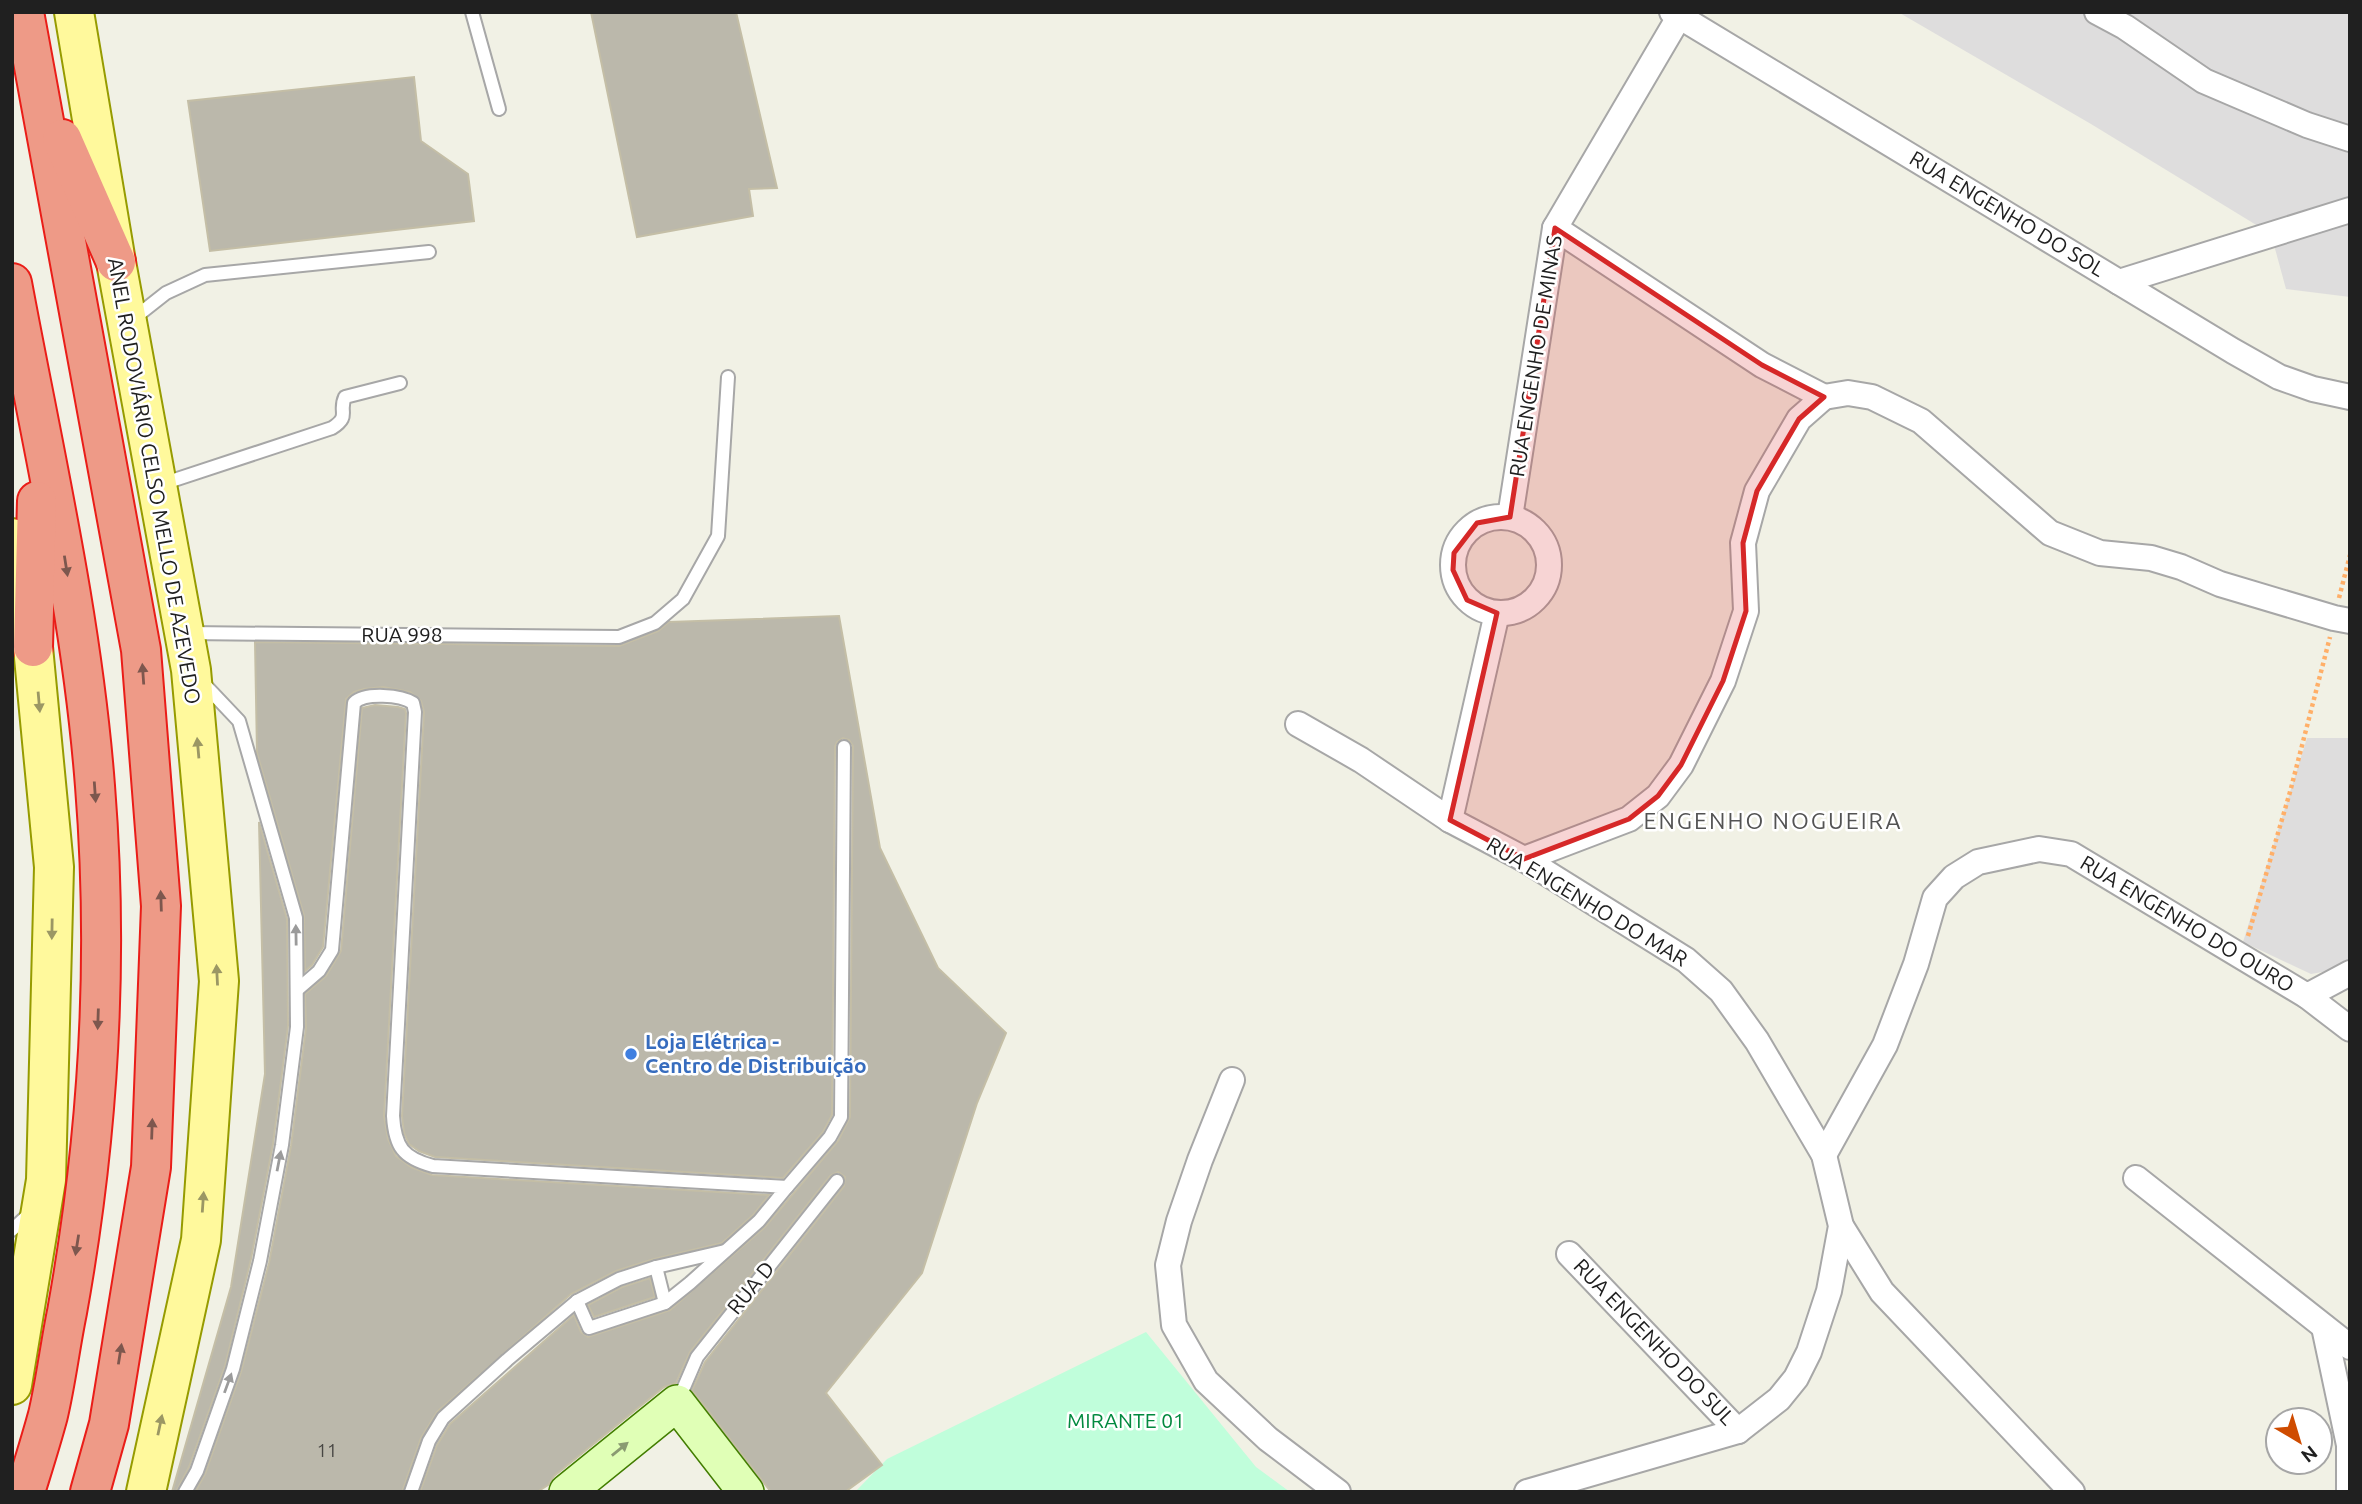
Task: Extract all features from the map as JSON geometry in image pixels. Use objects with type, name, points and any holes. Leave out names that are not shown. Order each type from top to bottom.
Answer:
[{"type":"highway","name":"ANEL RODOVIÁRIO CELSO MELLO DE AZEVEDO","points":[[23,12],[141,650],[161,906],[151,1167],[109,1424],[90,1492]]},
{"type":"highway","points":[[35,77],[116,262]]},
{"type":"highway","points":[[12,282],[60,528],[82,664],[95,786],[101,911],[89,1166],[72,1285],[48,1412],[25,1492]]},
{"type":"highway","points":[[33,394],[38,528],[33,648]]},
{"type":"main road","name":"ANEL RODOVIÁRIO CELSO MELLO DE AZEVEDO","points":[[74,12],[116,262],[187,652],[219,981],[201,1240],[146,1492]]},
{"type":"main road","points":[[12,538],[33,648],[54,867],[46,1180],[12,1385]]},
{"type":"street","points":[[2098,12],[2125,27],[2204,81],[2307,125],[2350,139]]},
{"type":"street","name":"RUA ENGENHO DE MINAS","points":[[1510,517],[1555,228],[1675,15]]},
{"type":"street","name":"RUA ENGENHO DO SOL","points":[[1675,15],[2279,377],[2313,389],[2350,397]]},
{"type":"street","points":[[2119,282],[2350,210]]},
{"type":"street","points":[[1555,228],[1762,365],[1824,397]]},
{"type":"street","points":[[1524,859],[1629,819],[1658,796],[1681,765],[1723,681],[1746,611],[1744,543],[1757,491],[1799,419],[1824,397],[1849,393],[1872,397],[1921,421],[2050,533],[2100,552],[2151,558],[2181,567],[2220,584],[2342,619]]},
{"type":"street","points":[[1493,517],[1510,517],[1523,522],[1536,532],[1546,546],[1550,562],[1548,579],[1541,593],[1529,605],[1513,612],[1497,613],[1481,609],[1467,600],[1457,586],[1453,570],[1454,553],[1461,538],[1477,523],[1493,517]]},
{"type":"street","points":[[1450,820],[1497,613]]},
{"type":"street","name":"RUA ENGENHO DO MAR","points":[[1298,724],[1361,760],[1450,820],[1524,859],[1686,960],[1721,991],[1757,1041],[1824,1155],[1840,1226],[1829,1291],[1809,1352],[1796,1378],[1779,1399],[1738,1431],[1527,1492]]},
{"type":"street","name":"RUA ENGENHO DO OURO","points":[[1824,1155],[1885,1045],[1916,964],[1935,898],[1954,877],[1978,862],[2039,849],[2071,854],[2307,996],[2350,974]]},
{"type":"street","points":[[2307,996],[2350,1029]]},
{"type":"street","points":[[1232,1080],[1200,1160],[1179,1221],[1168,1265],[1174,1325],[1206,1381],[1268,1439],[1338,1492]]},
{"type":"street","points":[[2136,1178],[2350,1347]]},
{"type":"street","points":[[1840,1226],[1882,1292],[2072,1492]]},
{"type":"street","name":"RUA ENGENHO DO SUL","points":[[1569,1254],[1738,1431]]},
{"type":"street","points":[[2324,1327],[2349,1445],[2349,1492]]},
{"type":"street","points":[[567,1492],[677,1403],[746,1492]]},
{"type":"lane","points":[[472,12],[499,109]]},
{"type":"lane","points":[[127,324],[166,293],[205,275],[429,251]]},
{"type":"lane","name":"RUA 998","points":[[187,652],[619,637],[655,623],[683,599],[718,536],[728,377]]},
{"type":"lane","points":[[157,486],[332,428],[341,422],[345,415],[345,397],[400,383]]},
{"type":"lane","points":[[185,1492],[197,1471],[233,1369],[260,1261],[282,1145],[297,1027],[296,918],[239,721],[187,652]]},
{"type":"lane","points":[[297,990],[319,971],[332,950],[354,703],[364,697],[405,698],[414,703],[415,712],[393,1116],[394,1132],[399,1145],[412,1160],[433,1166],[787,1186]]},
{"type":"lane","points":[[577,1301],[589,1328],[664,1303],[759,1221],[830,1137],[841,1117],[844,747]]},
{"type":"lane","points":[[12,1230],[36,1208],[46,1180]]},
{"type":"lane","name":"RUA D","points":[[677,1403],[697,1357],[837,1181]]},
{"type":"lane","points":[[411,1492],[429,1441],[443,1418],[577,1301],[619,1279],[726,1250]]},
{"type":"lane","points":[[656,1267],[664,1303]]},
{"type":"path","points":[[2242,957],[2342,619],[2350,555]]},
{"type":"highlighted area","points":[[1555,228],[1762,365],[1824,397],[1799,419],[1757,491],[1743,543],[1746,611],[1723,681],[1681,765],[1658,796],[1629,819],[1524,859],[1450,820],[1497,613],[1467,600],[1453,570],[1454,553],[1477,523],[1510,517]]},
{"type":"shaded area","points":[[1898,12],[2350,12],[2350,297],[2286,289],[2271,234],[2091,124]]},
{"type":"shaded area","points":[[2307,738],[2350,738],[2350,967],[2311,974],[2243,942]]},
{"type":"green space","name":"MIRANTE 01","points":[[1146,1332],[1256,1467],[1290,1492],[855,1492],[887,1459]]},
{"type":"building","points":[[591,12],[736,12],[777,188],[749,189],[753,216],[637,237]]},
{"type":"building","points":[[414,77],[421,141],[468,174],[474,221],[210,251],[188,101]]},
{"type":"building","name":"Loja Elétrica - Centro de Distribuição","points":[[839,616],[880,848],[938,968],[1006,1033],[977,1103],[922,1273],[826,1393],[882,1465],[845,1492],[771,1492],[692,1390],[705,1362],[844,1186],[845,1177],[838,1172],[830,1176],[690,1352],[676,1383],[664,1387],[554,1476],[548,1485],[537,1492],[420,1492],[437,1445],[450,1424],[574,1315],[581,1332],[588,1337],[670,1310],[765,1227],[838,1141],[850,1117],[853,746],[849,740],[843,738],[835,747],[832,1115],[823,1132],[783,1178],[435,1157],[409,1144],[404,1133],[402,1116],[424,712],[421,701],[410,692],[383,687],[354,692],[346,699],[323,947],[305,971],[304,916],[257,753],[255,642],[619,646],[658,631],[669,622]]},
{"type":"building","points":[[375,705],[398,707],[405,709],[406,713],[384,1116],[388,1139],[396,1156],[411,1167],[432,1175],[769,1195],[753,1215],[722,1243],[616,1271],[571,1294],[437,1412],[421,1438],[402,1492],[195,1492],[205,1474],[241,1372],[269,1263],[291,1146],[306,1028],[305,994],[326,976],[341,951],[362,708]]},
{"type":"building","points":[[259,822],[287,919],[288,1026],[273,1144],[251,1259],[225,1366],[189,1467],[176,1492],[172,1492],[231,1287],[265,1074]]},
{"type":"building","points":[[650,1278],[655,1297],[594,1317],[588,1305],[622,1287]]},
{"type":"place","name":"Loja Elétrica - Centro de Distribuição","points":[[631,1054]]},
{"type":"district","name":"ENGENHO NOGUEIRA","points":[[1773,821]]}]
